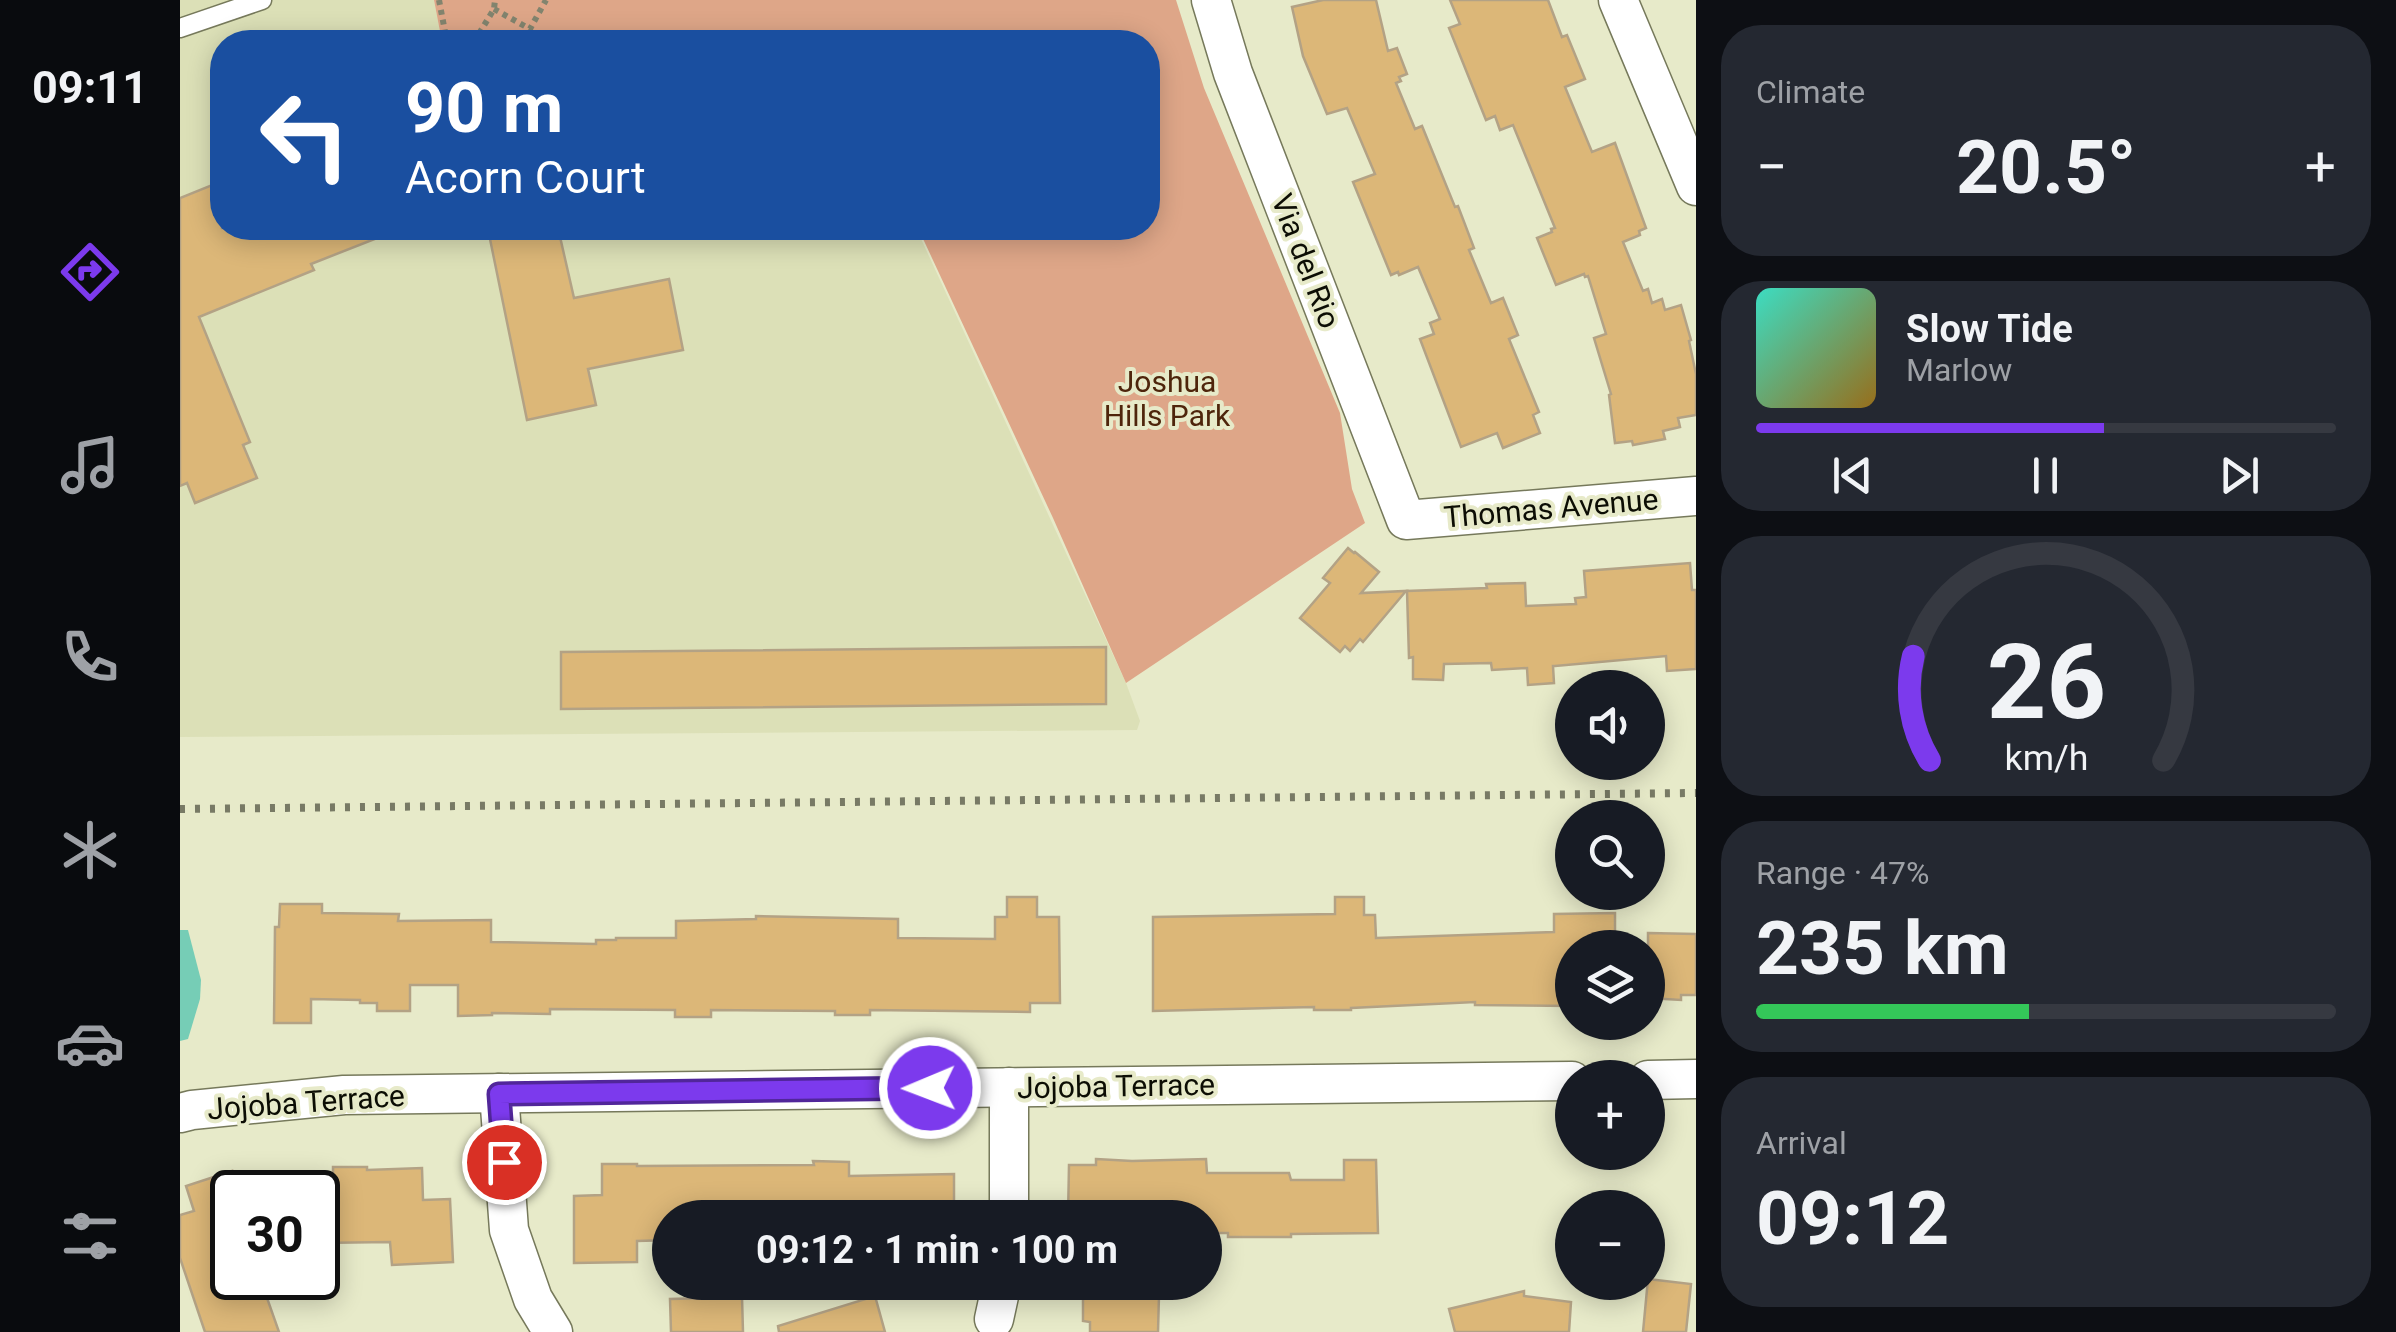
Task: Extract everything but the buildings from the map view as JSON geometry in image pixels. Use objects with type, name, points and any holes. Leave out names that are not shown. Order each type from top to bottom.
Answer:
[{"type":"street","name":"Via del Rio","points":[[1211,0],[1233,73],[1406,520]]},
{"type":"street","points":[[1618,0],[1696,186]]},
{"type":"street","name":"Thomas Avenue","points":[[1406,520],[1696,496]]},
{"type":"street","points":[[1665,1080],[1696,1079]]},
{"type":"street","name":"Jojoba Terrace","points":[[180,1113],[344,1095],[1555,1081]]},
{"type":"street","points":[[1009,1087],[1010,1200]]},
{"type":"street","points":[[499,1094],[509,1230],[533,1299],[553,1332]]},
{"type":"lane","points":[[180,28],[262,0]]},
{"type":"path","points":[[439,0],[445,30]]},
{"type":"path","points":[[480,30],[494,4],[530,29],[546,0]]},
{"type":"shaded area","points":[[180,0],[434,0],[440,30],[210,30],[210,240],[922,240],[1140,721],[1137,730],[180,737]]},
{"type":"green space","name":"Joshua Hills Park","points":[[434,0],[1176,0],[1204,88],[1340,413],[1352,489],[1365,523],[1126,683],[924,240],[1160,240],[1160,30],[440,30]]},
{"type":"water","points":[[180,930],[188,930],[201,980],[200,999],[188,1039],[180,1041]]},
{"type":"railway","points":[[180,809],[1696,793]]},
{"type":"route","points":[[504,1162],[499,1094],[930,1088]]}]
